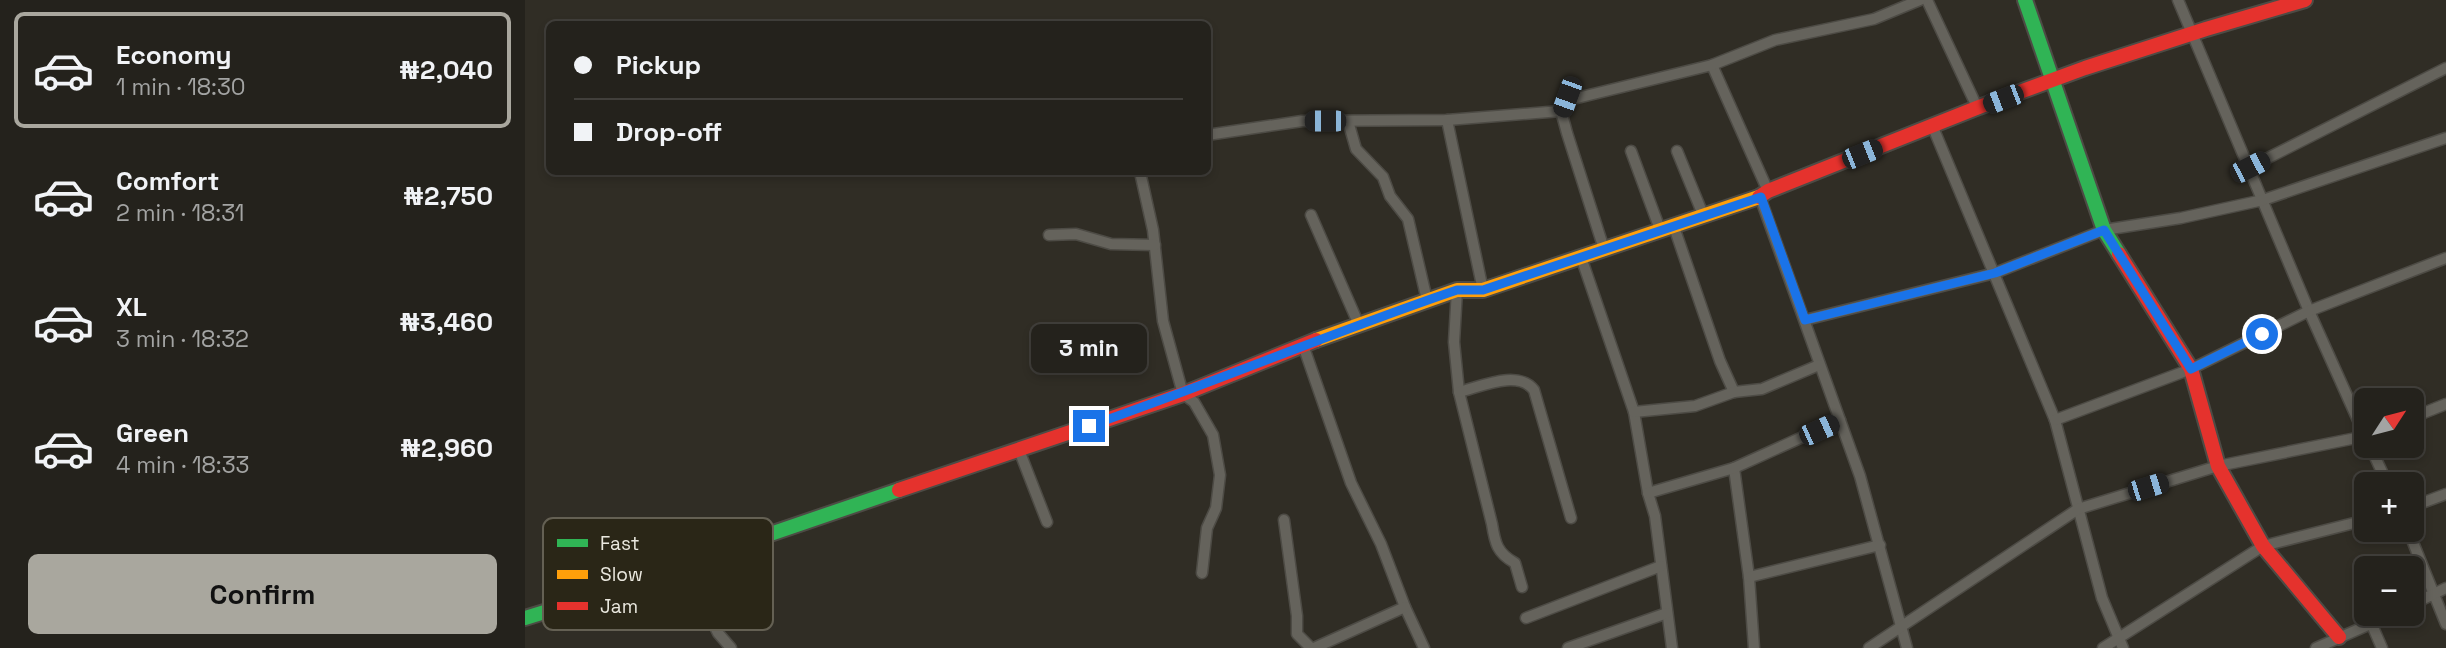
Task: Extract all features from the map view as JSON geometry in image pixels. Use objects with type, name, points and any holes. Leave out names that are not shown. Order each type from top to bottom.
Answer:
[{"type":"street","points":[[1604,249],[1562,111],[1567,97],[1577,98],[1711,65],[1775,40],[1874,19],[1920,0]]},
{"type":"street","points":[[1927,0],[1978,109]]},
{"type":"street","points":[[2025,0],[2104,230],[2191,369],[2218,466],[2263,546],[2339,637]]},
{"type":"street","points":[[2178,0],[2309,311],[2354,410]]},
{"type":"street","points":[[773,533],[1183,394],[1303,345],[1427,300],[1457,290],[1483,290],[1667,230],[2053,80],[2192,33],[2305,0]]},
{"type":"street","points":[[1711,65],[1764,194],[1819,365],[1860,476],[1907,648]]},
{"type":"street","points":[[2250,167],[2446,68]]},
{"type":"street","points":[[1211,134],[1302,121],[1447,120],[1562,111]]},
{"type":"street","points":[[1447,120],[1483,290]]},
{"type":"street","points":[[1348,121],[1356,149],[1383,177],[1390,195],[1408,219],[1427,300]]},
{"type":"street","points":[[1932,125],[2055,420],[2102,598],[2120,644]]},
{"type":"street","points":[[1805,320],[1995,273],[2104,230],[2181,218],[2263,200],[2446,138]]},
{"type":"street","points":[[1631,151],[1734,392]]},
{"type":"street","points":[[1678,151],[1704,217]]},
{"type":"street","points":[[1141,175],[1155,245],[1163,321],[1183,394],[1194,402],[1213,435],[1220,475],[1216,508],[1207,528],[1202,573]]},
{"type":"street","points":[[1311,215],[1359,324]]},
{"type":"street","points":[[1049,235],[1076,234],[1111,244],[1155,245]]},
{"type":"street","points":[[1581,257],[1634,412],[1648,494],[1655,516],[1672,648]]},
{"type":"street","points":[[2055,420],[2191,369],[2309,311],[2446,258]]},
{"type":"street","points":[[1457,290],[1454,342],[1459,392],[1495,545],[1503,556],[1515,563],[1521,587]]},
{"type":"street","points":[[1303,345],[1351,483],[1381,544],[1424,648]]},
{"type":"street","points":[[1634,412],[1695,406],[1734,392],[1762,389],[1819,365]]},
{"type":"street","points":[[1459,392],[1502,381],[1525,381],[1529,384],[1534,390],[1571,519]]},
{"type":"street","points":[[2424,413],[2446,404]]},
{"type":"street","points":[[1648,494],[1734,468],[1840,420]]},
{"type":"street","points":[[1868,648],[2078,509],[2218,466],[2354,439]]},
{"type":"street","points":[[1019,450],[1047,522]]},
{"type":"street","points":[[1734,468],[1749,577],[1754,648]]},
{"type":"street","points":[[2424,502],[2446,494]]},
{"type":"street","points":[[1284,520],[1297,634],[1313,648],[1405,607]]},
{"type":"street","points":[[2103,648],[2120,644],[2263,546],[2354,523]]},
{"type":"street","points":[[2413,542],[2446,624]]},
{"type":"street","points":[[1749,577],[1880,545]]},
{"type":"street","points":[[1526,618],[1661,566]]},
{"type":"street","points":[[2424,598],[2446,588]]},
{"type":"street","points":[[525,618],[543,612]]},
{"type":"street","points":[[1568,648],[1667,613]]},
{"type":"street","points":[[2316,648],[2369,626]]},
{"type":"street","points":[[2372,626],[2382,648]]},
{"type":"street","points":[[717,630],[725,648]]},
{"type":"street","points":[[719,633],[731,648]]},
{"type":"traffic: fast","points":[[2025,0],[2104,230],[2119,254]]},
{"type":"traffic: fast","points":[[773,533],[899,490]]},
{"type":"traffic: fast","points":[[525,618],[543,612]]},
{"type":"traffic: slow","points":[[1316,340],[1457,290],[1483,290],[1759,197]]},
{"type":"traffic: jam","points":[[1759,197],[1768,191],[1979,107],[2085,68],[2305,0]]},
{"type":"traffic: jam","points":[[2119,254],[2191,369],[2218,466],[2263,546],[2339,637]]},
{"type":"traffic: jam","points":[[899,490],[1183,394],[1316,340]]},
{"type":"route","points":[[1089,426],[1183,394],[1303,345],[1457,290],[1483,290],[1761,197],[1805,320],[1995,273],[2104,230],[2191,369],[2262,334]]}]
